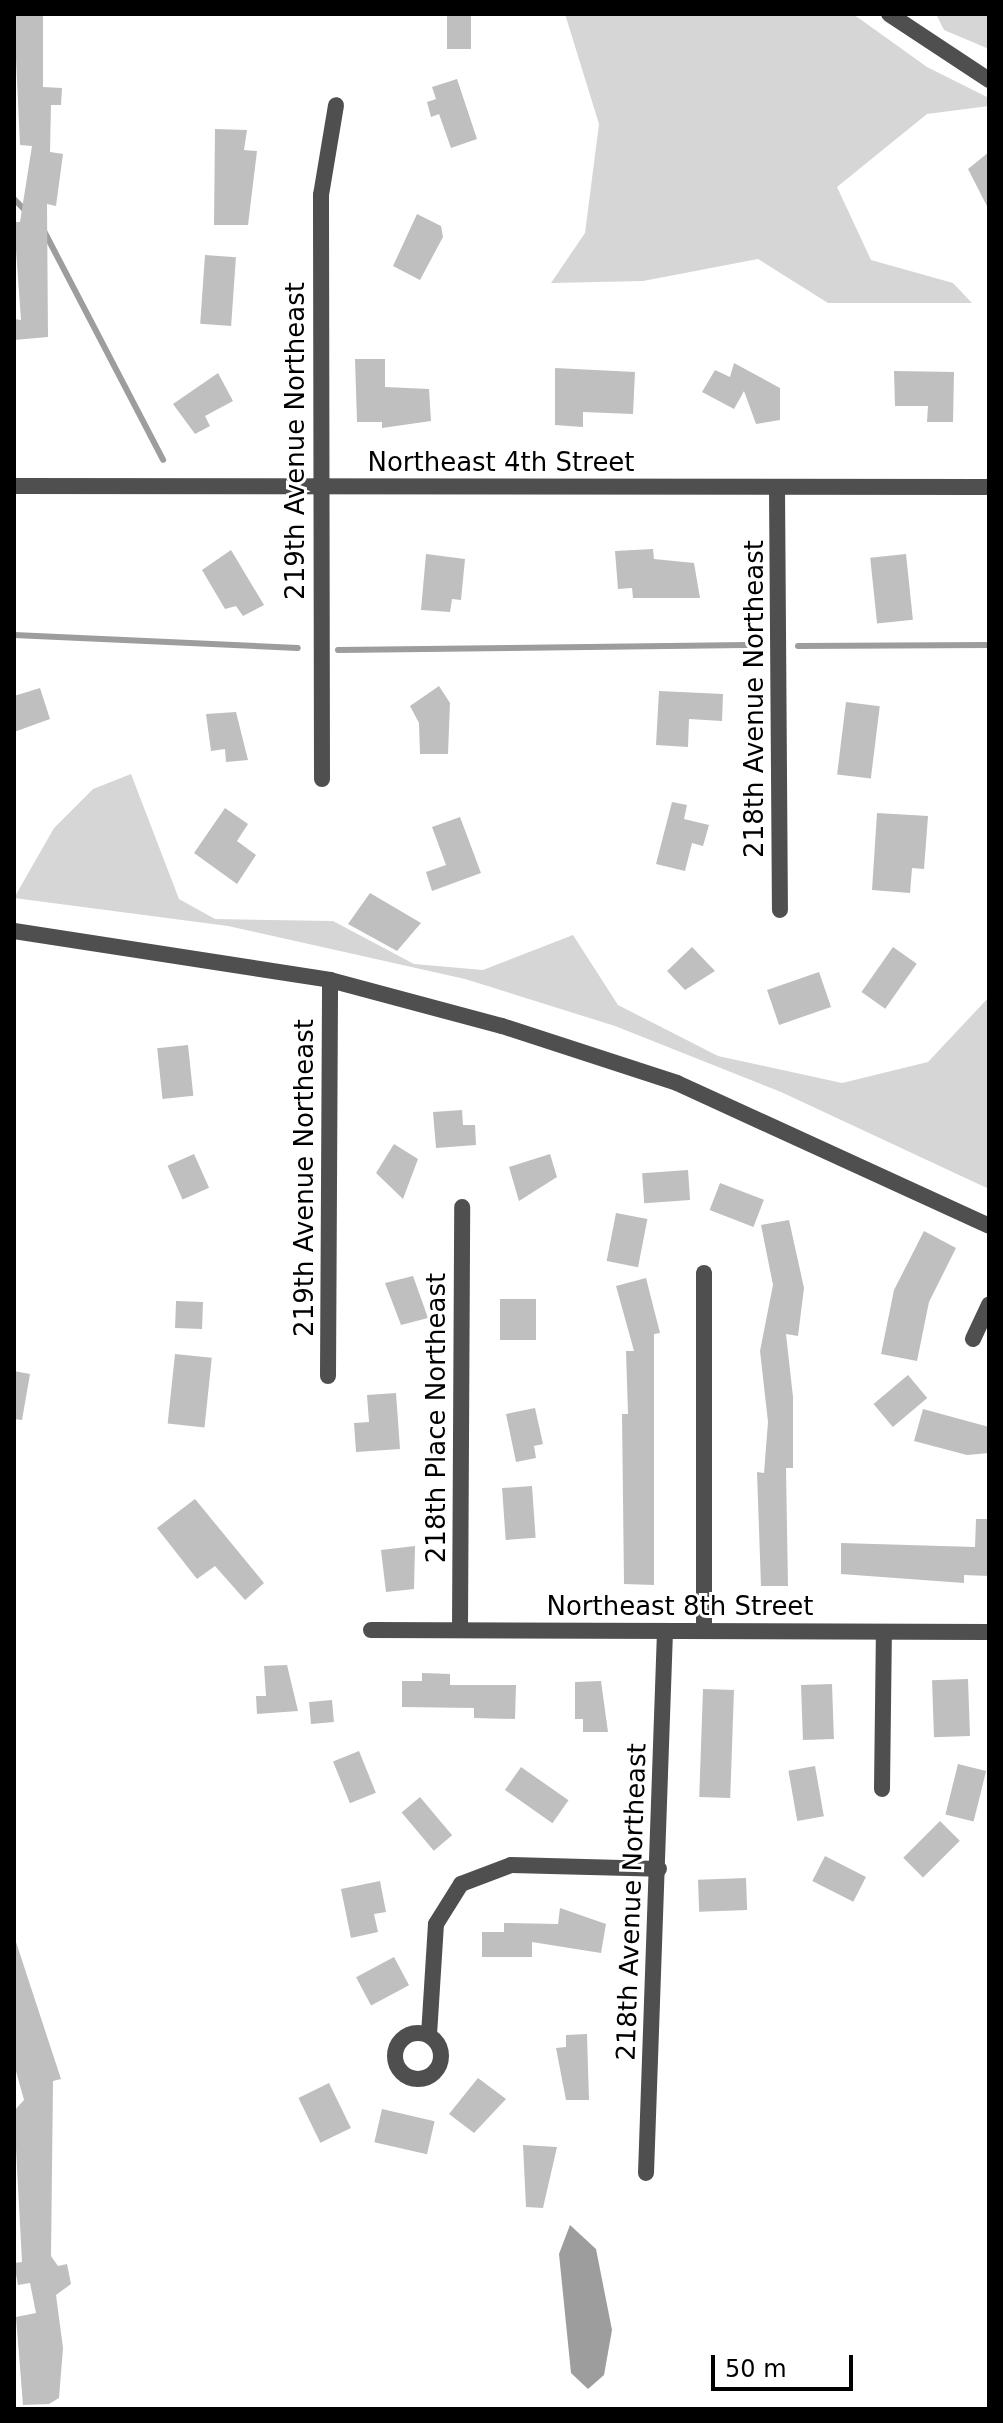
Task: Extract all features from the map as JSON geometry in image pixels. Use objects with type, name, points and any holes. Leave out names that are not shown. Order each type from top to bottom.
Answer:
[{"type":"street","points":[[889,14],[989,80]]},
{"type":"street","name":"219th Avenue Northeast","points":[[322,779],[318,487],[321,195],[336,105]]},
{"type":"street","name":"Northeast 4th Street","points":[[14,486],[989,487]]},
{"type":"street","name":"218th Avenue Northeast","points":[[777,488],[780,910]]},
{"type":"street","points":[[14,931],[160,948],[330,980],[677,1083],[989,1226]]},
{"type":"street","name":"219th Avenue Northeast","points":[[328,1376],[330,980]]},
{"type":"street","name":"218th Place Northeast","points":[[460,1629],[462,1207]]},
{"type":"street","points":[[704,1273],[704,1631]]},
{"type":"street","points":[[973,1339],[989,1305]]},
{"type":"street","name":"Northeast 8th Street","points":[[371,1630],[989,1632]]},
{"type":"street","name":"218th Avenue Northeast","points":[[646,2173],[665,1631]]},
{"type":"street","points":[[882,1789],[884,1632]]},
{"type":"street","points":[[429,2035],[436,1924],[461,1884],[511,1865],[659,1869]]},
{"type":"shaded area","points":[[565,14],[853,14],[927,67],[989,98],[989,106],[927,114],[837,187],[871,260],[953,283],[972,303],[828,303],[758,259],[643,281],[551,283],[585,233],[599,124]]},
{"type":"shaded area","points":[[936,14],[989,14],[989,49],[944,30]]},
{"type":"shaded area","points":[[131,774],[179,899],[215,919],[333,921],[414,964],[483,970],[573,935],[618,1005],[718,1056],[842,1083],[928,1062],[989,997],[989,1189],[781,1092],[615,1026],[465,979],[228,926],[14,898],[54,828],[93,789]]},
{"type":"shaded area","points":[[570,2225],[596,2249],[612,2330],[604,2375],[588,2389],[571,2373],[559,2254]]},
{"type":"building","points":[[447,14],[471,14],[471,49],[447,49]]},
{"type":"building","points":[[43,15],[43,87],[62,88],[61,105],[51,105],[50,152],[63,154],[56,206],[47,204],[48,337],[14,340],[14,319],[21,320],[14,222],[20,222],[32,146],[20,145],[14,16]]},
{"type":"building","points":[[457,79],[477,139],[451,148],[439,114],[431,117],[427,102],[436,99],[432,87]]},
{"type":"building","points":[[215,129],[247,130],[244,150],[257,151],[248,225],[214,225]]},
{"type":"building","points":[[989,152],[989,210],[968,169]]},
{"type":"building","points":[[417,214],[441,226],[443,237],[420,280],[393,266]]},
{"type":"building","points":[[205,255],[236,257],[231,326],[200,324]]},
{"type":"building","points":[[355,359],[385,359],[385,387],[429,389],[431,421],[382,428],[382,422],[357,422]]},
{"type":"building","points":[[734,363],[780,388],[780,420],[756,424],[744,391],[734,409],[702,392],[715,370],[730,377]]},
{"type":"building","points":[[555,368],[635,372],[633,414],[583,412],[583,427],[555,425]]},
{"type":"building","points":[[894,371],[954,372],[953,422],[927,422],[928,406],[895,406]]},
{"type":"building","points":[[218,373],[233,401],[205,416],[210,426],[195,434],[173,404]]},
{"type":"building","points":[[653,549],[654,559],[694,563],[700,598],[633,598],[632,588],[618,589],[615,551]]},
{"type":"building","points":[[231,550],[264,605],[243,616],[236,606],[225,609],[202,570]]},
{"type":"building","points":[[426,554],[465,559],[461,600],[452,599],[450,612],[421,610]]},
{"type":"building","points":[[906,554],[913,620],[877,623],[870,558]]},
{"type":"building","points":[[439,686],[450,703],[448,754],[420,754],[419,723],[410,706]]},
{"type":"building","points":[[40,688],[50,719],[14,732],[14,696]]},
{"type":"building","points":[[659,691],[723,694],[722,721],[689,719],[688,747],[656,745]]},
{"type":"building","points":[[846,702],[880,706],[871,779],[837,774]]},
{"type":"building","points":[[236,712],[248,760],[226,762],[225,749],[211,751],[206,714]]},
{"type":"building","points":[[672,802],[687,805],[684,819],[709,825],[703,846],[692,843],[685,871],[656,864]]},
{"type":"building","points":[[225,808],[248,824],[237,841],[256,855],[237,884],[194,853]]},
{"type":"building","points":[[877,813],[928,816],[924,869],[912,868],[910,893],[872,890]]},
{"type":"building","points":[[460,817],[481,873],[432,891],[426,872],[446,865],[432,827]]},
{"type":"building","points":[[370,893],[421,923],[397,951],[348,924]]},
{"type":"building","points":[[692,947],[715,971],[685,990],[667,971]]},
{"type":"building","points":[[893,947],[917,964],[885,1009],[861,992]]},
{"type":"building","points":[[819,972],[831,1007],[779,1025],[767,990]]},
{"type":"building","points":[[188,1045],[193,1096],[163,1099],[157,1048]]},
{"type":"building","points":[[462,1110],[463,1125],[475,1125],[476,1145],[436,1148],[433,1112]]},
{"type":"building","points":[[394,1144],[418,1159],[403,1199],[376,1173]]},
{"type":"building","points":[[194,1154],[209,1188],[183,1200],[168,1166]]},
{"type":"building","points":[[550,1154],[557,1177],[519,1201],[509,1167]]},
{"type":"building","points":[[688,1170],[690,1200],[644,1203],[642,1173]]},
{"type":"building","points":[[720,1183],[764,1200],[753,1227],[710,1210]]},
{"type":"building","points":[[616,1213],[647,1219],[638,1267],[607,1261]]},
{"type":"building","points":[[789,1220],[804,1288],[798,1336],[786,1334],[793,1397],[793,1468],[786,1468],[788,1586],[761,1586],[757,1472],[764,1473],[768,1422],[760,1351],[773,1285],[761,1225]]},
{"type":"building","points":[[924,1231],[956,1248],[929,1302],[917,1361],[881,1354],[894,1290]]},
{"type":"building","points":[[413,1276],[428,1318],[401,1325],[385,1283]]},
{"type":"building","points":[[646,1278],[660,1333],[654,1334],[654,1585],[624,1584],[622,1414],[628,1414],[626,1351],[634,1351],[616,1286]]},
{"type":"building","points":[[500,1299],[536,1299],[536,1340],[500,1340]]},
{"type":"building","points":[[176,1301],[203,1302],[202,1329],[175,1328]]},
{"type":"building","points":[[175,1354],[212,1358],[204,1427],[168,1424]]},
{"type":"building","points":[[14,1371],[30,1374],[22,1420],[14,1419]]},
{"type":"building","points":[[908,1375],[927,1398],[893,1427],[874,1404]]},
{"type":"building","points":[[396,1393],[400,1449],[356,1452],[354,1423],[369,1422],[367,1395]]},
{"type":"building","points":[[535,1408],[543,1444],[534,1446],[536,1458],[516,1462],[506,1414]]},
{"type":"building","points":[[923,1409],[989,1427],[989,1453],[967,1455],[914,1441]]},
{"type":"building","points":[[532,1486],[536,1538],[506,1540],[502,1488]]},
{"type":"building","points":[[195,1499],[264,1583],[245,1600],[215,1566],[197,1579],[157,1528]]},
{"type":"building","points":[[976,1519],[989,1519],[989,1576],[964,1575],[964,1583],[841,1574],[841,1543],[975,1547]]},
{"type":"building","points":[[415,1546],[414,1589],[386,1592],[381,1550]]},
{"type":"building","points":[[287,1665],[298,1711],[257,1714],[256,1696],[266,1696],[264,1666]]},
{"type":"building","points":[[422,1673],[450,1674],[450,1685],[516,1685],[515,1719],[474,1718],[474,1708],[402,1707],[402,1681],[422,1681]]},
{"type":"building","points":[[968,1679],[970,1736],[934,1737],[932,1680]]},
{"type":"building","points":[[601,1681],[608,1732],[583,1732],[583,1719],[575,1719],[575,1682]]},
{"type":"building","points":[[832,1684],[834,1739],[803,1740],[801,1685]]},
{"type":"building","points":[[703,1689],[734,1690],[730,1798],[699,1797]]},
{"type":"building","points":[[332,1700],[334,1722],[311,1724],[309,1702]]},
{"type":"building","points":[[359,1751],[376,1793],[350,1803],[333,1761]]},
{"type":"building","points":[[958,1764],[986,1771],[974,1821],[945,1814]]},
{"type":"building","points":[[815,1766],[824,1816],[797,1821],[788,1771]]},
{"type":"building","points":[[521,1767],[569,1800],[552,1823],[505,1790]]},
{"type":"building","points":[[420,1797],[452,1835],[434,1851],[402,1812]]},
{"type":"building","points":[[940,1821],[960,1841],[923,1878],[903,1858]]},
{"type":"building","points":[[825,1856],[866,1877],[853,1902],[812,1881]]},
{"type":"building","points":[[746,1878],[747,1910],[699,1912],[698,1880]]},
{"type":"building","points":[[380,1881],[386,1912],[374,1914],[378,1932],[351,1938],[341,1889]]},
{"type":"building","points":[[560,1908],[606,1924],[601,1953],[532,1942],[532,1957],[482,1957],[482,1932],[504,1932],[504,1923],[558,1924]]},
{"type":"building","points":[[16,1942],[61,2079],[53,2081],[51,2256],[58,2266],[67,2264],[71,2284],[56,2295],[63,2348],[59,2398],[49,2404],[23,2405],[16,2317],[36,2313],[30,2283],[18,2285],[14,2263],[22,2262],[14,2111],[24,2100],[14,2064]]},
{"type":"building","points":[[394,1957],[409,1985],[371,2005],[356,1977]]},
{"type":"building","points":[[587,2034],[589,2100],[566,2100],[556,2048],[566,2047],[566,2035]]},
{"type":"building","points":[[478,2078],[506,2099],[474,2133],[449,2114]]},
{"type":"building","points":[[329,2083],[351,2128],[320,2143],[298,2098]]},
{"type":"building","points":[[382,2109],[435,2121],[427,2154],[374,2142]]},
{"type":"building","points":[[523,2145],[557,2147],[543,2208],[526,2207]]},
{"type":"waterway","points":[[14,199],[26,211]]},
{"type":"waterway","points":[[44,231],[163,460]]},
{"type":"waterway","points":[[14,635],[298,648]]},
{"type":"waterway","points":[[338,650],[747,645]]},
{"type":"waterway","points":[[798,646],[989,645]]}]
